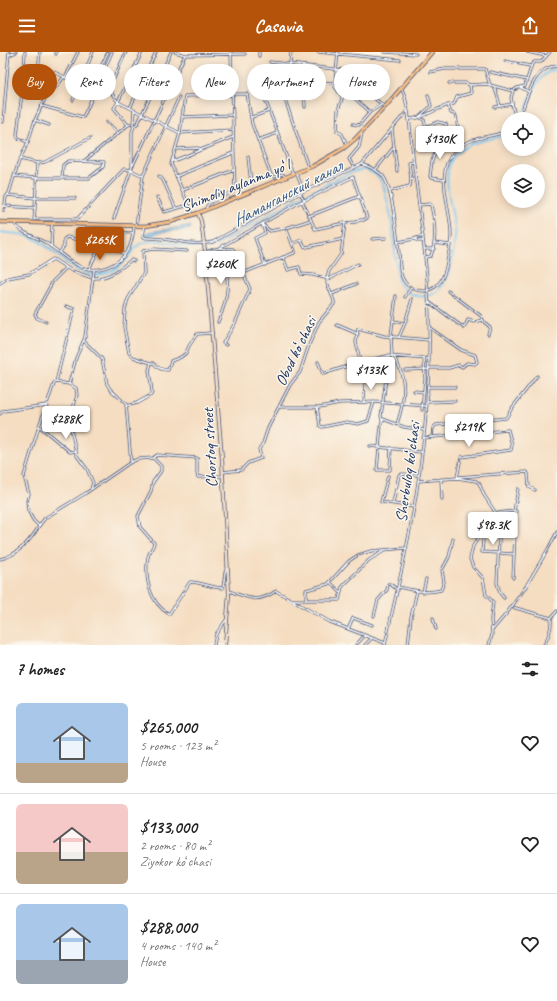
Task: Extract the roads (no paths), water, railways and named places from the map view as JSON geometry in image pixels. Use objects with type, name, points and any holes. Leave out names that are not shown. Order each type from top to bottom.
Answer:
[{"type":"main road","name":"Shimoliy aylanma yoʻl","points":[[0,222],[34,221],[52,224],[145,226],[170,222],[206,210],[308,168],[347,145],[385,108],[432,52]]},
{"type":"main road","name":"Chortoq street","points":[[198,213],[201,221],[205,251],[223,472],[229,591],[225,645]]},
{"type":"street","points":[[3,122],[9,52]]},
{"type":"street","points":[[9,55],[16,52]]},
{"type":"street","points":[[24,52],[23,84],[17,135],[18,138],[28,142]]},
{"type":"street","points":[[39,64],[40,52]]},
{"type":"street","points":[[72,64],[78,52]]},
{"type":"street","points":[[88,64],[93,52]]},
{"type":"street","points":[[102,64],[108,52]]},
{"type":"street","points":[[107,64],[112,52]]},
{"type":"street","points":[[116,74],[126,52]]},
{"type":"street","points":[[128,125],[114,108],[142,52]]},
{"type":"street","points":[[130,108],[156,52]]},
{"type":"street","points":[[84,161],[128,125],[138,124],[171,52]]},
{"type":"street","points":[[175,52],[185,55],[231,53],[245,54]]},
{"type":"street","points":[[270,62],[290,64],[291,52]]},
{"type":"street","points":[[318,52],[400,60]]},
{"type":"street","points":[[376,52],[376,57]]},
{"type":"street","points":[[384,52],[416,54]]},
{"type":"street","points":[[527,52],[546,56]]},
{"type":"street","points":[[514,112],[511,98],[513,91],[525,86],[530,66],[534,62],[541,62],[550,52]]},
{"type":"street","points":[[231,53],[232,64]]},
{"type":"street","points":[[337,64],[338,53]]},
{"type":"street","points":[[114,218],[132,167],[185,55]]},
{"type":"street","points":[[505,62],[530,66]]},
{"type":"street","points":[[521,112],[529,92],[539,74],[545,69],[557,66]]},
{"type":"street","points":[[430,72],[445,69],[485,69],[490,85]]},
{"type":"street","points":[[490,72],[527,80]]},
{"type":"street","points":[[4,212],[6,197],[41,106],[48,92],[55,88],[65,78],[57,74]]},
{"type":"street","points":[[305,107],[304,97],[298,91],[295,81],[332,84],[334,87]]},
{"type":"street","points":[[449,83],[464,83],[470,85],[486,84],[513,91]]},
{"type":"street","points":[[408,119],[419,117],[454,104],[458,96],[471,93],[470,85]]},
{"type":"street","points":[[494,86],[500,106]]},
{"type":"street","points":[[520,87],[529,92]]},
{"type":"street","name":"Sherbuloq koʻchasi","points":[[385,644],[414,507],[427,406],[429,368],[429,301],[423,236],[405,94],[401,88]]},
{"type":"street","points":[[239,94],[246,94],[252,124],[272,176],[282,174],[286,177]]},
{"type":"street","points":[[191,95],[186,95],[180,133],[172,165],[193,215]]},
{"type":"street","points":[[419,117],[431,105],[428,95]]},
{"type":"street","points":[[116,99],[118,102],[142,115],[180,133],[232,130]]},
{"type":"street","points":[[41,106],[83,117],[91,100]]},
{"type":"street","points":[[14,222],[22,232],[35,236],[74,263],[89,269],[94,270],[110,266],[116,262],[129,248],[135,226],[143,176],[178,100]]},
{"type":"street","points":[[231,100],[235,191]]},
{"type":"street","points":[[265,100],[294,174],[304,191]]},
{"type":"street","points":[[285,100],[308,168]]},
{"type":"street","points":[[341,100],[338,110],[337,131],[342,134],[347,145]]},
{"type":"street","points":[[356,100],[370,112]]},
{"type":"street","points":[[375,100],[385,108]]},
{"type":"street","points":[[495,107],[512,104]]},
{"type":"street","points":[[353,124],[359,125],[370,112],[381,105]]},
{"type":"street","points":[[448,105],[451,113],[455,115],[457,122],[460,143],[458,149]]},
{"type":"street","points":[[132,167],[132,132],[134,110]]},
{"type":"street","points":[[251,117],[269,111]]},
{"type":"street","points":[[145,226],[143,235],[146,238],[162,238],[190,243],[210,243],[216,241],[300,193],[362,164],[407,111]]},
{"type":"street","points":[[182,117],[232,115]]},
{"type":"street","points":[[419,117],[424,120],[428,135],[448,140]]},
{"type":"street","points":[[35,120],[49,126]]},
{"type":"street","points":[[107,122],[118,133]]},
{"type":"street","points":[[426,127],[438,122],[446,124],[448,140],[454,151]]},
{"type":"street","points":[[392,130],[397,171]]},
{"type":"street","points":[[354,168],[349,158],[359,147],[362,132]]},
{"type":"street","points":[[258,140],[277,133]]},
{"type":"street","points":[[362,164],[376,170],[383,176],[389,192],[394,214],[402,276],[410,289],[418,291],[428,290],[434,288],[443,278],[450,245],[450,227],[444,180],[446,163],[454,151],[476,138],[501,133]]},
{"type":"street","points":[[172,161],[233,137]]},
{"type":"street","points":[[20,159],[37,163],[45,162],[90,138]]},
{"type":"street","points":[[441,138],[432,161],[430,176],[431,178],[444,180]]},
{"type":"street","points":[[376,170],[394,147]]},
{"type":"street","points":[[176,149],[202,149]]},
{"type":"street","points":[[177,176],[233,153]]},
{"type":"street","points":[[206,210],[206,206],[209,203],[251,184],[248,157]]},
{"type":"street","points":[[14,176],[35,178],[62,178],[90,178],[104,166],[104,162],[65,162],[63,165],[62,178]]},
{"type":"street","points":[[389,192],[398,188],[410,186],[411,178],[409,164],[414,162]]},
{"type":"street","points":[[37,163],[35,178],[34,221],[78,218],[124,168],[143,176]]},
{"type":"street","points":[[183,190],[234,170]]},
{"type":"street","points":[[159,176],[163,180],[176,209]]},
{"type":"street","points":[[205,251],[219,248],[303,201],[352,177],[360,196],[366,219],[315,229],[309,216],[303,201],[300,193]]},
{"type":"street","points":[[411,178],[416,178]]},
{"type":"street","points":[[8,195],[35,198],[76,198]]},
{"type":"street","points":[[309,216],[360,196]]},
{"type":"street","points":[[157,197],[164,212],[189,205]]},
{"type":"street","points":[[419,205],[431,205],[435,226],[434,249],[431,257],[425,257]]},
{"type":"street","points":[[5,206],[35,208]]},
{"type":"street","points":[[262,224],[270,231],[286,228],[311,220]]},
{"type":"street","points":[[346,223],[341,254],[329,271],[327,283],[332,294],[356,284]]},
{"type":"street","points":[[51,247],[52,224]]},
{"type":"street","points":[[262,224],[265,233],[255,238],[265,265]]},
{"type":"street","points":[[243,273],[294,253],[286,228]]},
{"type":"street","points":[[96,232],[133,233]]},
{"type":"street","points":[[398,242],[423,236]]},
{"type":"street","points":[[60,253],[66,238],[116,250],[124,254]]},
{"type":"street","points":[[372,239],[386,238]]},
{"type":"street","points":[[292,244],[301,240],[306,247],[343,239]]},
{"type":"street","points":[[414,239],[416,241],[423,241]]},
{"type":"street","points":[[434,243],[450,245]]},
{"type":"street","points":[[89,269],[100,246]]},
{"type":"street","points":[[219,248],[233,249],[250,290],[234,326],[223,343],[226,345]]},
{"type":"street","points":[[187,251],[153,249],[144,251],[144,273],[127,301],[124,322],[129,353],[133,357],[154,363],[156,367],[160,369],[168,370],[171,361],[186,353],[197,334],[212,333]]},
{"type":"street","points":[[218,322],[226,301],[228,286],[224,249]]},
{"type":"street","points":[[424,249],[434,249]]},
{"type":"street","points":[[283,257],[288,270],[299,267],[301,274],[313,275],[327,279],[332,278],[358,264]]},
{"type":"street","points":[[0,282],[13,277],[29,274],[51,260],[56,260],[66,268],[93,278],[104,277],[122,268],[131,260],[134,261]]},
{"type":"street","points":[[46,322],[37,318],[35,314],[53,281],[66,268]]},
{"type":"street","points":[[69,384],[76,358],[84,341],[94,270]]},
{"type":"street","points":[[405,296],[410,289]]},
{"type":"street","points":[[448,291],[481,316],[490,326],[488,334]]},
{"type":"street","name":"Obod koʻchasi","points":[[280,407],[290,385],[300,372],[319,322],[334,304],[332,294]]},
{"type":"street","points":[[390,448],[390,470],[377,470],[382,420],[381,416],[391,356],[391,336],[396,296]]},
{"type":"street","points":[[399,336],[405,323],[412,299]]},
{"type":"street","points":[[429,301],[464,328],[468,320],[474,322],[483,320]]},
{"type":"street","points":[[39,526],[33,520],[28,510],[27,501],[29,494],[24,478],[39,426],[56,382],[74,309],[66,306]]},
{"type":"street","points":[[393,321],[405,323]]},
{"type":"street","points":[[337,325],[358,334]]},
{"type":"street","points":[[405,370],[449,368],[459,365],[462,367],[467,363],[475,364],[477,362],[475,355],[461,350],[429,327]]},
{"type":"street","points":[[360,362],[356,342],[358,330],[391,336],[429,340]]},
{"type":"street","points":[[84,341],[102,359],[107,384],[111,390],[126,404],[131,462]]},
{"type":"street","points":[[391,356],[401,371],[404,395],[397,424]]},
{"type":"street","points":[[318,362],[323,374],[360,362],[391,356],[429,359]]},
{"type":"street","points":[[422,410],[424,392],[424,358]]},
{"type":"street","points":[[126,406],[137,404],[151,395],[152,392],[149,370],[151,363]]},
{"type":"street","points":[[432,437],[434,426],[436,425],[506,418],[537,376]]},
{"type":"street","points":[[364,402],[365,381]]},
{"type":"street","points":[[56,382],[69,384],[74,386],[77,390],[70,422],[76,451],[93,482],[91,490]]},
{"type":"street","points":[[428,387],[455,387]]},
{"type":"street","points":[[414,391],[424,392]]},
{"type":"street","points":[[223,472],[241,470],[248,463],[260,459],[259,447],[263,443],[268,428],[280,407],[316,407],[340,403],[364,402],[384,402],[427,406]]},
{"type":"street","points":[[316,407],[320,426],[346,422],[358,424],[368,421],[374,402]]},
{"type":"street","points":[[427,402],[455,402]]},
{"type":"street","points":[[0,414],[3,411],[47,405]]},
{"type":"street","points":[[382,420],[385,419],[404,427],[424,430]]},
{"type":"street","points":[[39,426],[70,452],[76,451]]},
{"type":"street","points":[[423,438],[509,431],[512,445],[511,450],[508,452],[462,456],[459,459],[458,478]]},
{"type":"street","points":[[370,446],[422,452]]},
{"type":"street","points":[[0,558],[6,558],[19,550],[50,515],[91,490],[138,458],[153,458],[157,455],[197,458],[196,474],[198,477],[223,476]]},
{"type":"street","points":[[153,458],[161,466],[161,471],[153,482],[152,491],[138,516],[140,527],[154,543],[149,552],[147,564],[148,588],[153,598],[169,614],[190,582],[195,582],[214,588],[224,588],[224,573],[227,566]]},
{"type":"street","points":[[418,481],[527,472],[529,488],[535,490]]},
{"type":"street","points":[[393,503],[399,475],[418,475]]},
{"type":"street","points":[[388,476],[382,502],[414,507]]},
{"type":"street","points":[[458,478],[478,481],[484,495],[497,512],[500,519],[497,584],[500,593],[504,598]]},
{"type":"street","points":[[441,479],[442,499]]},
{"type":"street","points":[[513,578],[516,511],[514,511],[518,489]]},
{"type":"street","points":[[489,645],[492,638],[492,601],[486,594],[482,576],[470,561],[472,549],[484,529],[497,512],[514,511]]},
{"type":"street","points":[[484,529],[482,552],[514,554]]},
{"type":"street","points":[[492,629],[512,607],[543,559],[557,532]]},
{"type":"street","points":[[374,616],[378,600],[387,590],[388,584],[398,588],[423,592],[434,592],[442,589],[444,582],[442,571],[449,557],[453,539]]},
{"type":"street","points":[[306,600],[306,590],[324,586],[330,582],[349,561],[358,555],[371,551],[406,548]]},
{"type":"street","points":[[292,600],[338,601],[340,599],[340,592],[342,588],[369,560],[386,550]]},
{"type":"street","points":[[423,592],[426,578]]},
{"type":"street","points":[[330,582],[340,592]]},
{"type":"street","points":[[229,591],[256,600],[264,598],[276,591],[328,621],[385,644]]},
{"type":"street","points":[[408,645],[411,617],[417,591]]},
{"type":"street","points":[[512,607],[551,618]]},
{"type":"street","points":[[544,645],[552,626],[551,618],[557,611]]},
{"type":"street","points":[[214,645],[215,635],[228,618]]},
{"type":"street","points":[[348,629],[353,618],[372,625]]},
{"type":"street","points":[[433,618],[436,629]]},
{"type":"street","points":[[356,645],[365,635]]},
{"type":"street","points":[[366,645],[372,638]]},
{"type":"water","points":[[189,226],[191,227],[190,229],[160,232],[147,237],[145,236],[148,232]]},
{"type":"waterway","name":"Наманганский канал","points":[[525,112],[538,81],[550,71],[557,69]]},
{"type":"waterway","name":"Наманганский канал","points":[[0,232],[29,236],[40,242],[74,268],[95,275],[115,269],[135,248],[148,241],[161,241],[199,247],[217,245],[297,199],[352,172],[367,170],[377,175],[383,184],[391,216],[398,281],[404,289],[411,294],[426,296],[434,294],[444,283],[452,260],[455,228],[448,194],[447,176],[451,161],[456,154],[469,145],[501,137]]}]
